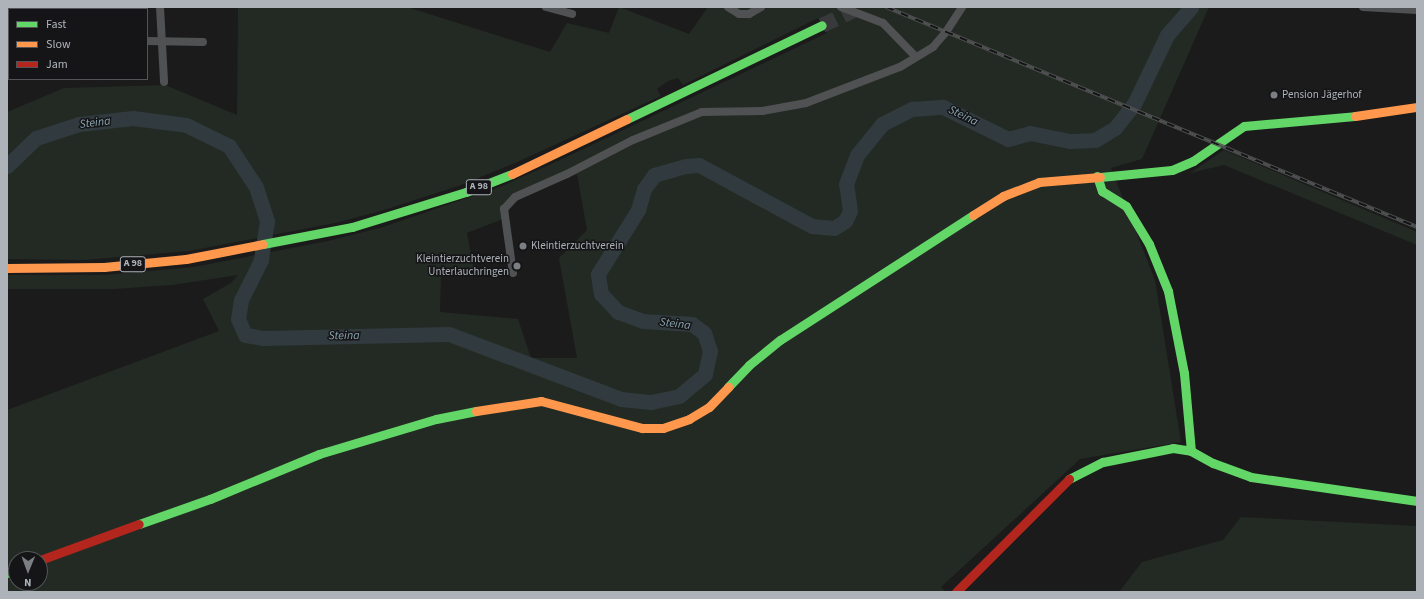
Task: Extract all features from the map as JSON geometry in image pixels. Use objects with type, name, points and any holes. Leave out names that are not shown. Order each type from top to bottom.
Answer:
[{"type":"main road","name":"A 98","points":[[7,268],[104,267],[186,259],[289,241],[352,227],[414,209],[466,192],[524,170],[822,25]]},
{"type":"main road","points":[[48,557],[210,499],[319,454],[436,419],[517,403],[541,402],[565,406],[642,428],[663,428],[689,419],[708,407],[749,365],[780,340],[1003,196],[1039,182],[1172,170],[1193,161],[1232,132],[1260,123],[1370,115],[1417,107]]},
{"type":"main road","points":[[1097,176],[1102,190],[1126,206],[1149,244],[1168,291],[1184,373],[1191,451]]},
{"type":"main road","points":[[956,592],[1073,475],[1103,462],[1172,448],[1191,451],[1213,463],[1251,477],[1417,501]]},
{"type":"street","points":[[160,7],[164,82]]},
{"type":"street","points":[[546,7],[572,14]]},
{"type":"street","points":[[728,7],[739,14],[749,14],[761,7]]},
{"type":"street","points":[[841,7],[883,23],[915,56]]},
{"type":"street","points":[[513,274],[504,209],[515,197],[668,124],[702,112],[762,111],[806,103],[900,67],[915,56],[933,46],[942,37],[962,7]]},
{"type":"street","points":[[1363,7],[1417,10]]},
{"type":"street","points":[[148,41],[203,42]]},
{"type":"shaded area","points":[[238,7],[407,7],[550,52],[567,23],[609,33],[619,7],[689,34],[708,7],[1209,7],[1142,159],[1111,168],[1155,280],[1181,442],[1080,459],[941,587],[946,592],[7,592],[7,410],[219,331],[203,299],[231,283],[238,275],[172,285],[114,289],[7,289],[7,275],[105,275],[194,267],[328,241],[383,227],[502,186],[558,161],[827,33],[818,18],[683,85],[678,78],[668,81],[657,89],[661,96],[515,163],[461,185],[384,210],[335,223],[189,251],[84,260],[7,259],[7,112],[64,88],[165,85],[237,115]],"holes":[[[577,174],[587,230],[559,258],[577,358],[531,358],[518,319],[440,312],[441,275],[475,275],[467,233],[508,217],[509,210],[516,201]]]},
{"type":"shaded area","points":[[1224,150],[1417,232],[1417,245],[1224,165],[1190,173]]},
{"type":"shaded area","points":[[1241,517],[1417,526],[1417,592],[1119,592],[1142,562],[1223,540]]},
{"type":"waterway","name":"Steina","points":[[7,166],[36,138],[79,124],[133,118],[186,125],[229,146],[256,187],[267,221],[261,260],[241,300],[238,319],[245,335],[263,338],[449,334],[621,399],[651,402],[679,396],[705,374],[710,351],[704,333],[692,324],[643,321],[618,312],[601,294],[598,274],[638,210],[644,189],[654,175],[686,166],[699,165],[812,226],[834,228],[845,221],[850,211],[846,184],[857,155],[882,124],[912,109],[943,107],[1008,139],[1030,133],[1070,141],[1095,140],[1115,128],[1134,104],[1167,35],[1191,7]]},
{"type":"tunnel","points":[[822,25],[860,7]]},
{"type":"railway","points":[[886,7],[1417,227]]},
{"type":"traffic: fast","points":[[627,119],[822,25]]},
{"type":"traffic: fast","points":[[1100,177],[1172,170],[1193,161],[1244,126],[1355,116]]},
{"type":"traffic: fast","points":[[263,244],[352,227],[466,192],[512,174]]},
{"type":"traffic: fast","points":[[1097,176],[1102,191],[1126,206],[1149,244],[1168,291],[1184,373],[1191,451]]},
{"type":"traffic: fast","points":[[728,387],[749,365],[780,340],[973,215]]},
{"type":"traffic: fast","points":[[139,524],[210,499],[319,454],[436,419],[476,411]]},
{"type":"traffic: fast","points":[[1069,479],[1103,462],[1173,448],[1191,451],[1213,463],[1251,477],[1417,501]]},
{"type":"traffic: slow","points":[[1355,116],[1417,107]]},
{"type":"traffic: slow","points":[[512,174],[627,119]]},
{"type":"traffic: slow","points":[[973,215],[1003,196],[1039,182],[1100,177]]},
{"type":"traffic: slow","points":[[7,268],[104,267],[186,259],[263,244]]},
{"type":"traffic: slow","points":[[476,411],[541,401],[642,428],[663,428],[689,419],[709,407],[728,387]]},
{"type":"traffic: jam","points":[[956,592],[1069,479]]},
{"type":"traffic: jam","points":[[48,557],[139,524]]},
{"type":"place","name":"Pension Jägerhof","points":[[1274,95]]},
{"type":"place","name":"Kleintierzuchtverein","points":[[523,246]]},
{"type":"place","name":"Kleintierzuchtverein Unterlauchringen","points":[[517,266]]}]
